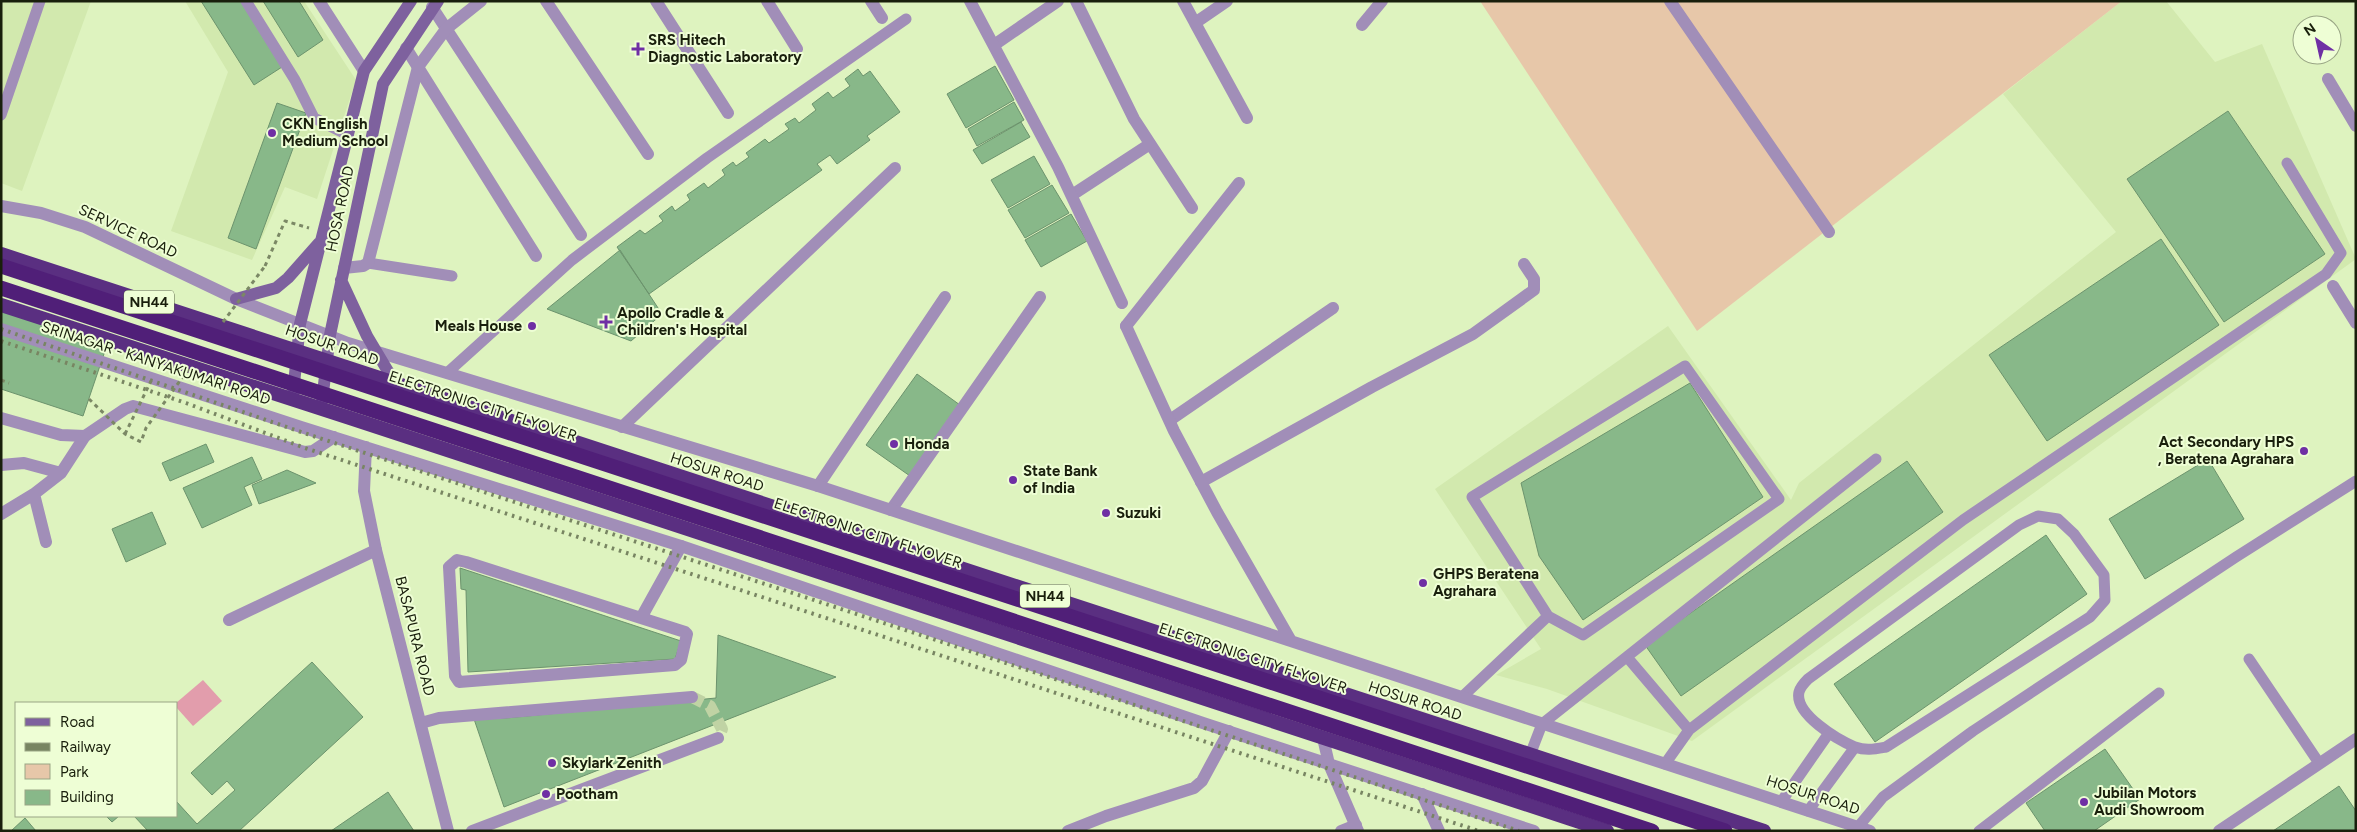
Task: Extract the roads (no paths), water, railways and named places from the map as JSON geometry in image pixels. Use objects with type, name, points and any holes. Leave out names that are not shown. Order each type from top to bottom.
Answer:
[{"type":"highway","name":"HOSUR ROAD","points":[[1,254],[1764,831]]},
{"type":"highway","name":"ELECTRONIC CITY FLYOVER","points":[[1,266],[1725,831]]},
{"type":"highway","points":[[1,288],[1652,831]]},
{"type":"highway","points":[[1,306],[321,409],[1607,831]]},
{"type":"main road","name":"HOSA ROAD","points":[[292,400],[300,324],[364,71],[411,1]]},
{"type":"main road","name":"HOSA ROAD","points":[[321,409],[330,335],[384,84],[435,4]]},
{"type":"main road","points":[[236,299],[276,288],[288,278],[322,237]]},
{"type":"main road","points":[[343,274],[354,310],[395,383]]},
{"type":"street","points":[[319,1],[364,71]]},
{"type":"street","points":[[343,274],[368,264],[418,67],[446,29],[481,1]]},
{"type":"street","points":[[546,1],[648,154]]},
{"type":"street","points":[[656,1],[728,113]]},
{"type":"street","points":[[766,1],[797,50]]},
{"type":"street","points":[[871,1],[882,18]]},
{"type":"street","points":[[970,1],[1072,195],[1122,303]]},
{"type":"street","points":[[994,45],[1058,1]]},
{"type":"street","points":[[1076,1],[1134,119],[1192,208]]},
{"type":"street","points":[[1182,1],[1247,118]]},
{"type":"street","points":[[1195,23],[1227,1]]},
{"type":"street","points":[[1362,25],[1382,1]]},
{"type":"street","points":[[1670,1],[1829,232]]},
{"type":"street","points":[[435,4],[446,29],[581,235]]},
{"type":"street","points":[[406,48],[536,256]]},
{"type":"street","points":[[2328,79],[2356,126]]},
{"type":"street","points":[[1072,195],[1150,144]]},
{"type":"street","points":[[622,427],[895,168]]},
{"type":"street","points":[[1239,183],[1126,326],[1201,482],[1291,641]]},
{"type":"street","name":"SERVICE ROAD","points":[[1,206],[41,213],[85,227],[236,299],[348,343],[622,427]]},
{"type":"street","points":[[1201,482],[1372,387],[1473,334],[1534,290],[1534,279],[1524,264]]},
{"type":"street","points":[[2333,286],[2356,323]]},
{"type":"street","points":[[891,510],[1040,297]]},
{"type":"street","points":[[818,486],[944,298]]},
{"type":"street","points":[[1170,420],[1333,308]]},
{"type":"street","name":"SRINAGAR - KANYAKUMARI ROAD","points":[[1,329],[334,438],[681,546],[1229,731],[1534,831]]},
{"type":"street","points":[[1,514],[34,494],[60,473],[85,436],[125,409],[133,406],[305,452],[313,451],[334,438]]},
{"type":"street","points":[[1,418],[61,435],[85,436]]},
{"type":"street","name":"HOSUR ROAD","points":[[622,427],[818,486],[1864,829]]},
{"type":"street","name":"BASAPURA ROAD","points":[[366,447],[364,491],[376,550],[448,831]]},
{"type":"street","points":[[1,465],[24,463],[60,473]]},
{"type":"street","points":[[34,494],[46,542]]},
{"type":"street","points":[[641,618],[681,546]]},
{"type":"street","points":[[229,620],[376,550]]},
{"type":"street","points":[[457,560],[466,562],[641,618],[687,634],[682,660],[675,664],[459,682],[455,676],[449,567],[457,560]]},
{"type":"street","points":[[421,723],[439,718],[692,697]]},
{"type":"street","points":[[1068,831],[1106,816],[1194,788],[1202,781],[1229,731]]},
{"type":"street","points":[[472,831],[718,738]]},
{"type":"street","points":[[1323,738],[1329,764],[1357,828],[1341,831]]},
{"type":"street","points":[[2219,831],[2356,739]]},
{"type":"street","points":[[1422,794],[1439,831]]},
{"type":"lane","points":[[1,115],[40,1]]},
{"type":"lane","points":[[246,1],[295,80],[314,118],[348,135]]},
{"type":"lane","points":[[446,373],[572,260],[707,158],[906,19]]},
{"type":"lane","points":[[1665,764],[1690,730],[1963,520],[2326,274],[2341,253],[2287,163]]},
{"type":"lane","points":[[368,264],[452,276]]},
{"type":"lane","points":[[1685,366],[1780,499],[1583,635],[1548,616],[1472,497],[1685,366]]},
{"type":"lane","points":[[1530,755],[1542,724],[1876,459]]},
{"type":"lane","points":[[1864,829],[1882,797],[1973,731],[2236,557],[2356,481]]},
{"type":"lane","points":[[2038,516],[2058,519],[2074,534],[2104,575],[2105,600],[2090,618],[1886,747],[1870,750],[1856,748],[1830,733],[1813,721],[1800,706],[1799,692],[1808,679],[2019,525],[2038,516]]},
{"type":"lane","points":[[1462,697],[1548,616]]},
{"type":"lane","points":[[1627,657],[1690,730]]},
{"type":"lane","points":[[2249,659],[2319,763]]},
{"type":"lane","points":[[1979,831],[2159,693]]},
{"type":"lane","points":[[1781,802],[1830,733]]},
{"type":"lane","points":[[1808,811],[1856,748]]},
{"type":"tunnel","points":[[692,697],[710,706],[722,729],[718,738]]},
{"type":"railway","points":[[1,329],[307,434],[1519,831]]},
{"type":"railway","points":[[1,341],[186,403],[305,448],[1479,831]]},
{"type":"place","name":"SRS Hitech Diagnostic Laboratory","points":[[638,49]]},
{"type":"place","name":"CKN English Medium School","points":[[272,133]]},
{"type":"place","name":"Apollo Cradle & Children's Hospital","points":[[606,322]]},
{"type":"place","name":"Meals House","points":[[532,326]]},
{"type":"place","name":"Honda","points":[[894,444]]},
{"type":"place","name":"Act Secondary HPS , Beratena Agrahara","points":[[2304,451]]},
{"type":"place","name":"State Bank of India","points":[[1013,480]]},
{"type":"place","name":"Suzuki","points":[[1106,513]]},
{"type":"place","name":"GHPS Beratena Agrahara","points":[[1423,583]]},
{"type":"place","name":"Skylark Zenith","points":[[552,763]]},
{"type":"place","name":"Pootham","points":[[546,794]]},
{"type":"place","name":"Jubilan Motors Audi Showroom","points":[[2084,802]]}]
